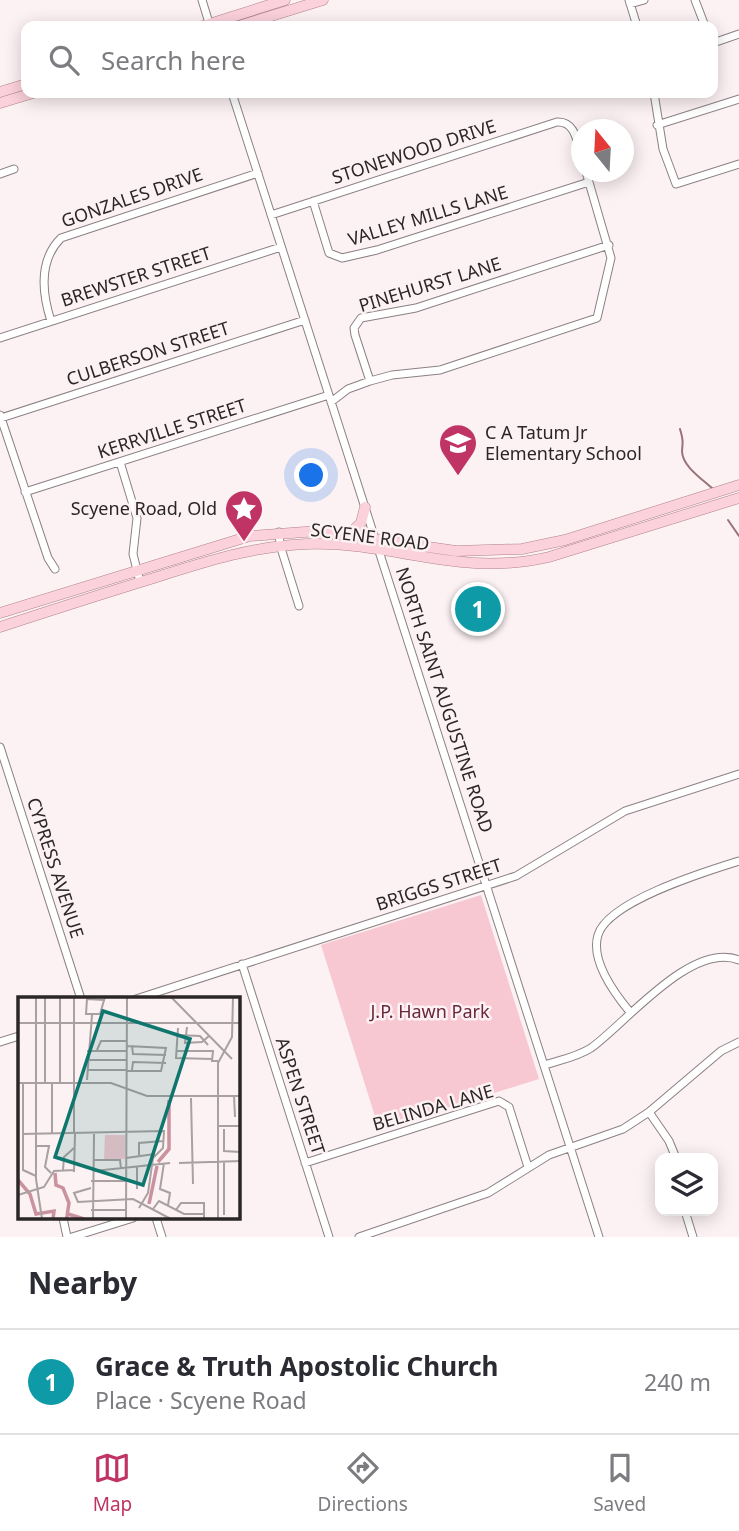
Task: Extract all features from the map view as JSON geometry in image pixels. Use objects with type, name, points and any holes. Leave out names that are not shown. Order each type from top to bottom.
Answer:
[{"type":"main road","points":[[225,21],[288,3],[323,0]]},
{"type":"main road","points":[[250,21],[288,3]]},
{"type":"main road","points":[[0,92],[21,86]]},
{"type":"main road","points":[[0,103],[21,97]]},
{"type":"main road","name":"SCYENE ROAD","points":[[0,613],[228,541],[279,532],[349,534],[456,551],[526,549],[565,540],[739,485]]},
{"type":"main road","name":"SCYENE ROAD","points":[[0,627],[243,551],[280,545],[331,544],[456,563],[519,563],[549,557],[739,498]]},
{"type":"main road","points":[[349,534],[361,523],[365,507]]},
{"type":"street","points":[[202,0],[207,21]]},
{"type":"street","points":[[636,21],[630,2],[644,0]]},
{"type":"street","points":[[695,0],[703,21]]},
{"type":"street","points":[[718,41],[739,34]]},
{"type":"street","name":"NORTH SAINT AUGUSTINE ROAD","points":[[234,98],[599,1237]]},
{"type":"street","points":[[654,98],[657,125],[676,184],[739,164]]},
{"type":"street","points":[[657,125],[739,99]]},
{"type":"street","name":"STONEWOOD DRIVE","points":[[271,215],[556,122],[566,123],[571,127]]},
{"type":"street","points":[[0,174],[14,169]]},
{"type":"street","name":"GONZALES DRIVE","points":[[51,321],[42,282],[53,247],[61,238],[258,173]]},
{"type":"street","points":[[589,182],[609,245]]},
{"type":"street","name":"VALLEY MILLS LANE","points":[[313,201],[329,253],[342,258],[377,250],[589,182]]},
{"type":"street","name":"KERRVILLE STREET","points":[[26,492],[330,399],[348,389],[392,374],[440,370],[597,318],[610,269],[609,245]]},
{"type":"street","name":"PINEHURST LANE","points":[[370,381],[354,328],[361,318],[416,308],[609,245]]},
{"type":"street","name":"BREWSTER STREET","points":[[0,338],[281,247]]},
{"type":"street","name":"CULBERSON STREET","points":[[1,416],[304,320]]},
{"type":"street","points":[[1,416],[48,558],[55,569]]},
{"type":"street","points":[[120,462],[137,518],[133,550],[140,582]]},
{"type":"street","points":[[279,532],[280,545],[299,606]]},
{"type":"street","name":"CYPRESS AVENUE","points":[[0,747],[80,997]]},
{"type":"street","name":"BRIGGS STREET","points":[[142,997],[526,873],[625,811],[739,774]]},
{"type":"street","points":[[630,1012],[616,995],[603,968],[597,940],[601,928],[611,917],[657,890],[739,861]]},
{"type":"street","points":[[545,1065],[592,1047],[630,1012],[685,971],[720,958],[739,960]]},
{"type":"street","name":"ASPEN STREET","points":[[242,964],[329,1237]]},
{"type":"street","points":[[0,1042],[18,1035]]},
{"type":"street","points":[[359,1237],[488,1193],[528,1167],[623,1129],[649,1112],[708,1061],[739,1042]]},
{"type":"street","name":"BELINDA LANE","points":[[305,1163],[499,1101],[509,1107],[528,1167]]},
{"type":"street","points":[[649,1112],[674,1153]]},
{"type":"street","points":[[687,1216],[693,1237]]},
{"type":"street","points":[[64,1220],[69,1237],[126,1220]]},
{"type":"street","points":[[157,1220],[162,1237]]},
{"type":"green space","name":"J.P. Hawn Park","points":[[481,895],[539,1079],[379,1129],[321,945]]},
{"type":"waterway","points":[[680,429],[685,462],[713,489]]},
{"type":"waterway","points":[[728,520],[739,536]]},
{"type":"place","name":"C A Tatum Jr Elementary School","points":[[458,477]]},
{"type":"place","name":"Scyene Road, Old","points":[[244,543]]},
{"type":"place","name":"Grace & Truth Apostolic Church","points":[[478,609]]}]
